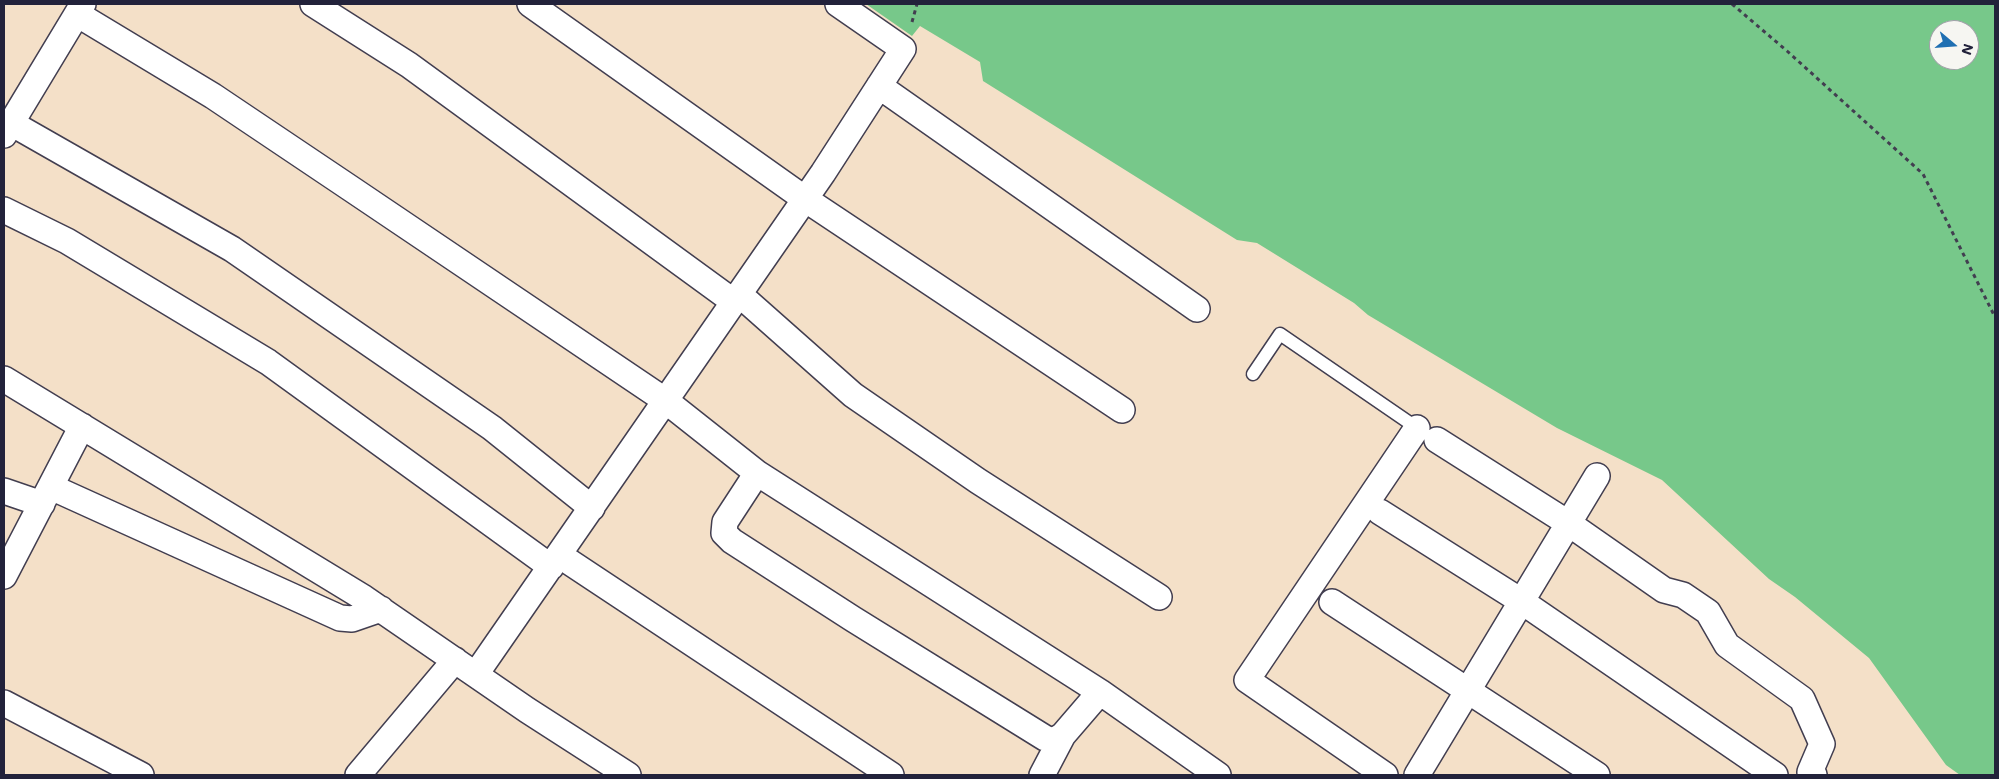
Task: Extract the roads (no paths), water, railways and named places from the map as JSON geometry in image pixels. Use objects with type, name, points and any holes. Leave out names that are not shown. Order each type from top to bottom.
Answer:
[{"type":"street","points":[[313,4],[410,65],[736,298],[853,395],[978,481],[1160,597]]},
{"type":"street","points":[[530,4],[805,199],[1122,410]]},
{"type":"street","points":[[476,674],[805,199],[903,50],[838,4]]},
{"type":"street","points":[[592,508],[492,428],[232,249],[7,129],[80,9],[213,96],[666,401],[757,472],[1100,692],[1218,775]]},
{"type":"street","points":[[879,86],[1197,309]]},
{"type":"street","points":[[4,210],[67,241],[268,362],[555,561],[891,775]]},
{"type":"street","points":[[4,379],[381,609],[628,775]]},
{"type":"street","points":[[4,576],[82,426]]},
{"type":"street","points":[[1385,775],[1246,680],[1427,434],[1568,523],[1664,590],[1683,595],[1708,612],[1727,645],[1802,699],[1822,744],[1811,774]]},
{"type":"street","points":[[757,472],[725,522],[724,533],[732,541],[853,619],[1045,738],[1054,741],[1063,735]]},
{"type":"street","points":[[1417,775],[1597,476]]},
{"type":"street","points":[[4,491],[47,496],[340,618],[352,619],[381,609]]},
{"type":"street","points":[[1380,512],[1522,601],[1775,775]]},
{"type":"street","points":[[1332,602],[1597,775]]},
{"type":"street","points":[[358,775],[455,660]]},
{"type":"street","points":[[1042,775],[1063,735],[1100,692]]},
{"type":"street","points":[[4,703],[141,775]]},
{"type":"lane","points":[[1254,374],[1280,334],[1427,434]]}]
